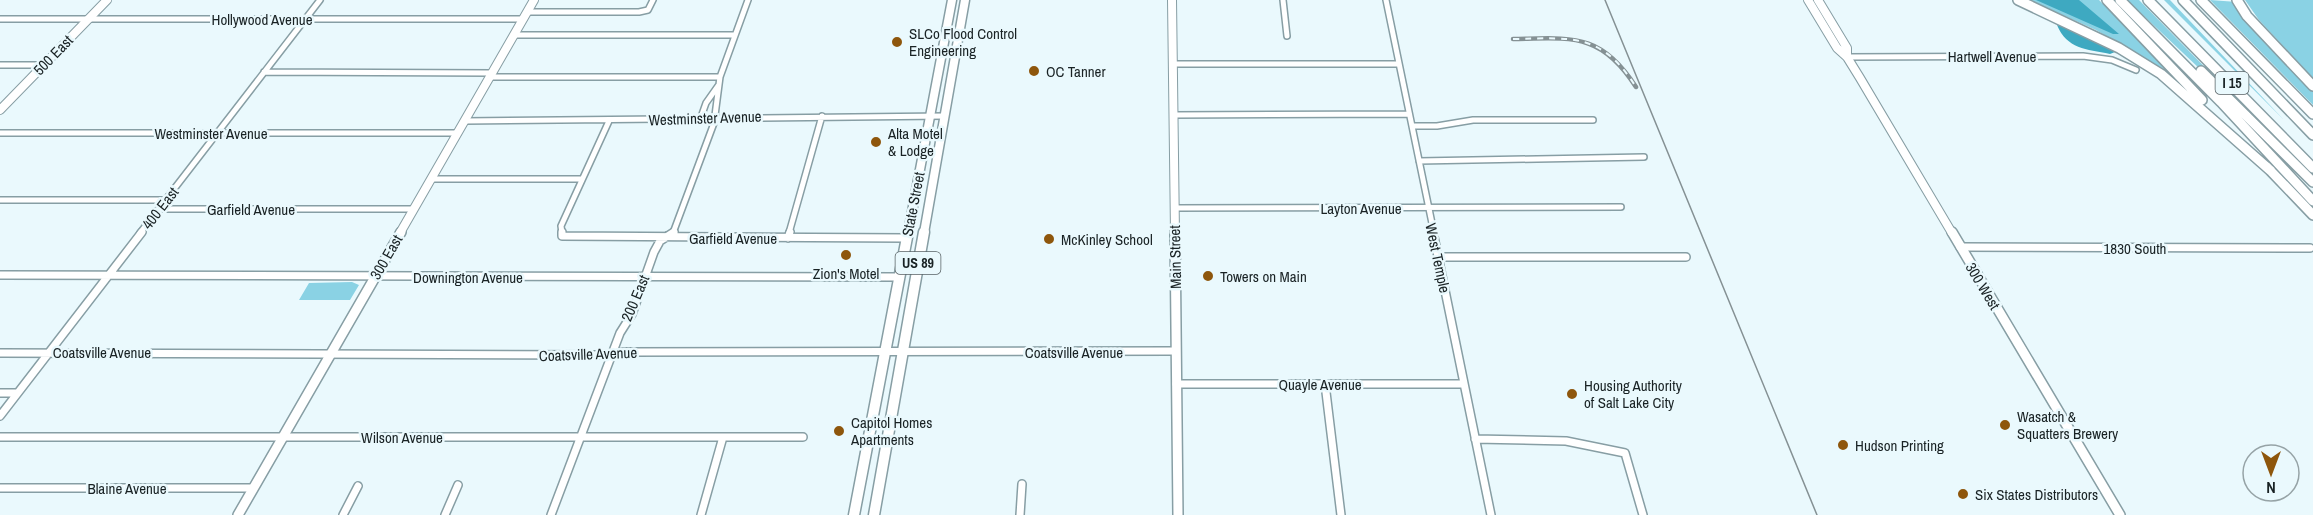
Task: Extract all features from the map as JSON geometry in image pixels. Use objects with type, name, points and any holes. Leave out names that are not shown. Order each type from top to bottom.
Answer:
[{"type":"highway","points":[[2018,0],[2119,48],[2161,74],[2271,171]]},
{"type":"highway","points":[[2107,0],[2313,214]]},
{"type":"highway","points":[[2122,0],[2204,74],[2313,182]]},
{"type":"highway","points":[[2122,0],[2313,201]]},
{"type":"highway","name":"I 15","points":[[2148,0],[2313,168]]},
{"type":"highway","name":"I 15","points":[[2183,0],[2313,135]]},
{"type":"highway","points":[[2201,0],[2313,114]]},
{"type":"highway","points":[[2238,3],[2247,16],[2313,86]]},
{"type":"main road","name":"State Street","points":[[854,515],[952,0]]},
{"type":"main road","name":"State Street","points":[[874,515],[965,0]]},
{"type":"street","name":"500 East","points":[[0,110],[107,0]]},
{"type":"street","name":"400 East","points":[[0,416],[320,0]]},
{"type":"street","name":"300 East","points":[[238,515],[534,0]]},
{"type":"street","name":"Hollywood Avenue","points":[[0,19],[525,16],[646,11],[653,0]]},
{"type":"street","name":"200 East","points":[[551,515],[620,333],[632,314],[654,252],[660,241],[673,234],[715,118],[720,77],[748,0]]},
{"type":"street","name":"Main Street","points":[[1172,0],[1178,515]]},
{"type":"street","points":[[1283,0],[1287,36]]},
{"type":"street","name":"West Temple","points":[[1386,0],[1491,515]]},
{"type":"street","name":"300 West","points":[[1808,0],[1837,48],[1847,57],[2120,515]]},
{"type":"street","name":"300 West","points":[[1818,0],[1847,48],[1847,57]]},
{"type":"street","points":[[514,35],[735,35]]},
{"type":"street","name":"Hartwell Avenue","points":[[1847,57],[2083,56],[2112,60],[2136,70]]},
{"type":"street","points":[[0,64],[44,65]]},
{"type":"street","points":[[1173,64],[1399,64]]},
{"type":"street","points":[[264,72],[720,77]]},
{"type":"street","name":"200 East","points":[[700,120],[706,103],[718,85]]},
{"type":"street","points":[[1173,115],[1409,114]]},
{"type":"street","points":[[788,238],[822,116]]},
{"type":"street","name":"Westminster Avenue","points":[[465,121],[945,116]]},
{"type":"street","points":[[1412,126],[1437,126],[1468,120],[1593,120]]},
{"type":"street","points":[[432,179],[582,179],[609,121]]},
{"type":"street","name":"Westminster Avenue","points":[[0,133],[458,133]]},
{"type":"street","points":[[1419,161],[1644,158]]},
{"type":"street","name":"Garfield Avenue","points":[[582,179],[561,226],[561,235],[666,238],[907,238]]},
{"type":"street","points":[[0,200],[166,200]]},
{"type":"street","name":"Layton Avenue","points":[[1174,208],[1621,207]]},
{"type":"street","name":"Garfield Avenue","points":[[159,208],[414,209]]},
{"type":"street","name":"1830 South","points":[[1960,247],[2310,248]]},
{"type":"street","points":[[1439,257],[1686,257]]},
{"type":"street","name":"Downington Avenue","points":[[0,275],[900,277]]},
{"type":"street","name":"Coatsville Avenue","points":[[0,353],[612,354],[1176,351]]},
{"type":"street","name":"Quayle Avenue","points":[[1176,384],[1464,384]]},
{"type":"street","points":[[1325,384],[1341,515]]},
{"type":"street","points":[[0,393],[17,393]]},
{"type":"street","points":[[701,515],[723,437]]},
{"type":"street","name":"Wilson Avenue","points":[[0,438],[803,437]]},
{"type":"street","points":[[1475,440],[1560,440],[1625,453],[1643,515]]},
{"type":"street","points":[[1020,515],[1022,484]]},
{"type":"street","points":[[445,515],[458,485]]},
{"type":"street","points":[[344,515],[358,486]]},
{"type":"street","name":"Blaine Avenue","points":[[0,488],[253,488]]},
{"type":"shaded area","points":[[2029,0],[2099,0],[2172,74],[2096,30]]},
{"type":"shaded area","points":[[2036,0],[2079,0],[2119,34],[2113,34]]},
{"type":"shaded area","points":[[2127,0],[2139,0],[2294,158]]},
{"type":"shaded area","points":[[2164,0],[2170,0],[2284,120]]},
{"type":"shaded area","points":[[2210,0],[2237,2],[2313,87],[2313,105]]},
{"type":"shaded area","points":[[2245,0],[2313,0],[2313,78],[2259,20]]},
{"type":"shaded area","points":[[2057,25],[2115,52],[2110,54],[2078,47],[2066,39]]},
{"type":"shaded area","points":[[352,282],[359,285],[350,300],[299,300],[309,283]]},
{"type":"tram line","points":[[1605,0],[1817,515]]},
{"type":"railway","points":[[1513,39],[1569,39],[1597,47],[1623,69],[1636,87]]},
{"type":"place","name":"SLCo Flood Control Engineering","points":[[897,42]]},
{"type":"place","name":"OC Tanner","points":[[1034,71]]},
{"type":"place","name":"Alta Motel & Lodge","points":[[876,142]]},
{"type":"place","name":"McKinley School","points":[[1049,239]]},
{"type":"place","name":"Zion's Motel","points":[[846,255]]},
{"type":"place","name":"Towers on Main","points":[[1208,276]]},
{"type":"place","name":"Housing Authority of Salt Lake City","points":[[1572,394]]},
{"type":"place","name":"Wasatch & Squatters Brewery","points":[[2005,425]]},
{"type":"place","name":"Capitol Homes Apartments","points":[[839,431]]},
{"type":"place","name":"Hudson Printing","points":[[1843,445]]},
{"type":"place","name":"Six States Distributors","points":[[1963,494]]}]
